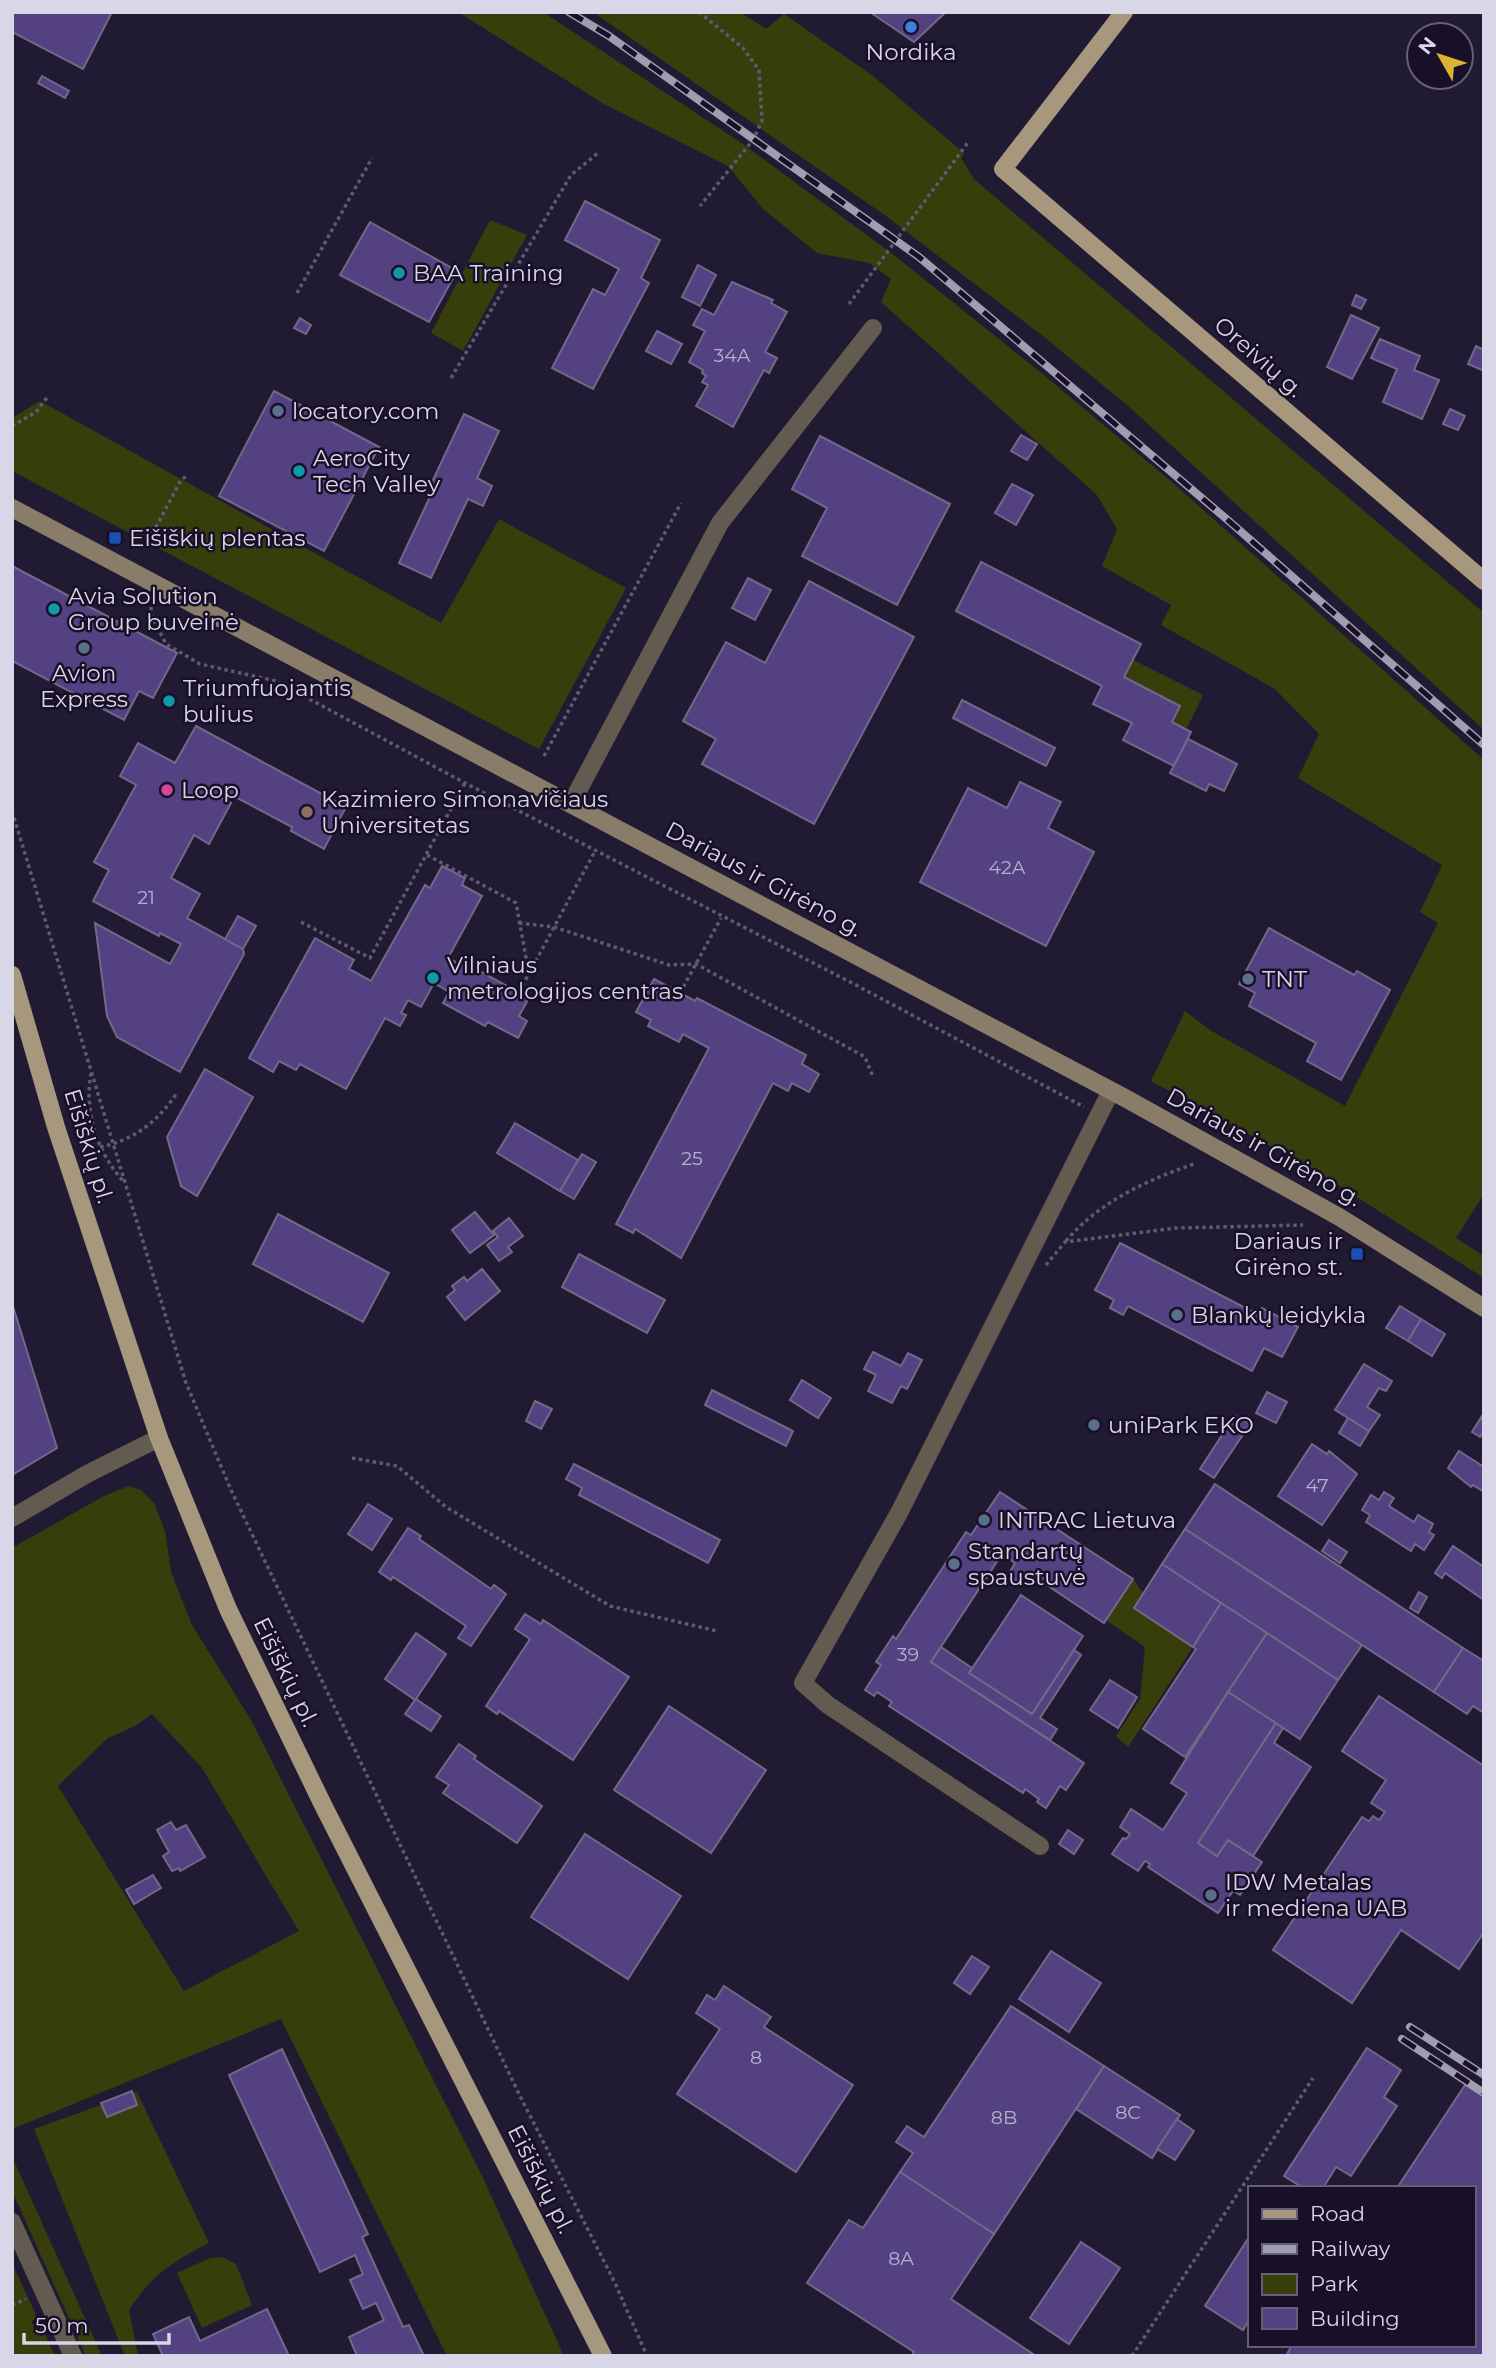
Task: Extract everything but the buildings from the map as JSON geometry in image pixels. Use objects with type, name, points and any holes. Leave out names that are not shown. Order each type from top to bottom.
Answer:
[{"type":"main road","name":"Oreivių g.","points":[[1124,12],[1003,169],[1484,581]]},
{"type":"main road","name":"Dariaus ir Girėno g.","points":[[12,508],[1111,1091],[1341,1217],[1484,1308]]},
{"type":"main road","name":"Eišiškių pl.","points":[[12,975],[56,1127],[159,1438],[228,1609],[323,1805],[603,2356]]},
{"type":"street","points":[[571,804],[720,523],[873,328]]},
{"type":"street","points":[[1040,1846],[828,1705],[803,1683],[899,1513],[1111,1091]]},
{"type":"street","points":[[12,1518],[88,1474],[159,1438]]},
{"type":"street","points":[[12,2222],[73,2356]]},
{"type":"path","points":[[699,12],[743,48],[759,70],[762,121],[753,140],[700,206]]},
{"type":"path","points":[[849,304],[969,141]]},
{"type":"path","points":[[451,377],[571,174],[598,153]]},
{"type":"path","points":[[297,293],[372,158]]},
{"type":"path","points":[[12,426],[36,412],[48,395]]},
{"type":"path","points":[[146,546],[181,480],[188,475]]},
{"type":"path","points":[[544,756],[681,503]]},
{"type":"path","points":[[151,607],[151,615],[166,644],[200,664],[260,680],[276,681],[595,852],[854,984],[1098,1115]]},
{"type":"path","points":[[301,922],[370,958],[465,783]]},
{"type":"path","points":[[12,811],[186,1384],[231,1490],[519,2092],[615,2283],[647,2356]]},
{"type":"path","points":[[519,992],[595,852]]},
{"type":"path","points":[[427,855],[516,903],[529,974]]},
{"type":"path","points":[[680,993],[721,918]]},
{"type":"path","points":[[519,923],[554,926],[660,962],[696,964],[865,1057],[873,1077]]},
{"type":"path","points":[[91,1070],[89,1113],[100,1147],[125,1184]]},
{"type":"path","points":[[100,1147],[114,1144],[160,1118],[177,1093]]},
{"type":"path","points":[[1042,1269],[1081,1223],[1147,1180],[1194,1164]]},
{"type":"path","points":[[1065,1242],[1176,1228],[1303,1225]]},
{"type":"path","points":[[352,1458],[397,1466],[446,1507],[610,1606],[717,1631]]},
{"type":"path","points":[[1132,2356],[1313,2078]]},
{"type":"green space","points":[[458,12],[543,12],[743,144],[894,255],[1039,371],[1173,483],[1484,760],[1484,1194],[1456,1238],[1484,1256],[1484,1278],[1316,1171],[1151,1081],[1185,1011],[1210,1030],[1345,1106],[1438,923],[1420,912],[1442,865],[1298,778],[1319,734],[1275,689],[1161,625],[1171,605],[1102,566],[1117,529],[1097,495],[881,302],[891,279],[869,263],[817,253],[763,209],[728,166],[604,104]]},
{"type":"green space","points":[[593,12],[740,12],[766,29],[784,14],[873,76],[964,153],[961,158],[974,179],[1484,613],[1484,730],[1127,405],[1044,337],[886,216]]},
{"type":"green space","points":[[490,220],[527,235],[463,351],[431,333]]},
{"type":"green space","points":[[40,401],[441,623],[499,519],[626,588],[539,749],[12,471],[12,418]]},
{"type":"green space","points":[[1133,660],[1203,695],[1186,730],[1172,722],[1180,706],[1124,677]]},
{"type":"green space","points":[[129,1486],[141,1490],[154,1503],[165,1531],[171,1572],[192,1625],[251,1720],[483,2178],[564,2356],[447,2356],[281,2019],[12,2129],[12,1548],[104,1496]],"holes":[[[152,1714],[202,1768],[299,1931],[184,1991],[58,1786],[108,1738],[135,1726]]]},
{"type":"green space","points":[[1133,1579],[1143,1593],[1134,1608],[1193,1647],[1128,1747],[1116,1736],[1140,1699],[1145,1647],[1106,1620]]},
{"type":"green space","points":[[137,2092],[209,2243],[164,2270],[146,2287],[129,2310],[138,2356],[125,2356],[34,2129]]},
{"type":"green space","points":[[12,2162],[15,2163],[102,2356],[86,2356],[12,2191]]},
{"type":"green space","points":[[223,2257],[236,2264],[252,2305],[202,2328],[177,2273],[210,2258]]},
{"type":"green space","points":[[12,2263],[55,2356],[12,2356]]},
{"type":"railway","points":[[569,12],[609,36],[919,257],[1230,522],[1484,745]]},
{"type":"railway","points":[[1410,2027],[1484,2075]]},
{"type":"railway","points":[[1402,2039],[1484,2093]]},
{"type":"place","name":"Nordika","points":[[911,27]]},
{"type":"place","name":"BAA Training","points":[[399,273]]},
{"type":"place","name":"locatory.com","points":[[278,411]]},
{"type":"place","name":"AeroCity Tech Valley","points":[[299,471]]},
{"type":"place","name":"Eišiškių plentas","points":[[115,538]]},
{"type":"place","name":"Avia Solution Group buveinė","points":[[54,609]]},
{"type":"place","name":"Avion Express","points":[[84,648]]},
{"type":"place","name":"Triumfuojantis bulius","points":[[169,701]]},
{"type":"place","name":"Loop","points":[[167,790]]},
{"type":"place","name":"Kazimiero Simonavičiaus Universitetas","points":[[307,812]]},
{"type":"place","name":"Vilniaus metrologijos centras","points":[[433,978]]},
{"type":"place","name":"TNT","points":[[1248,979]]},
{"type":"place","name":"Dariaus ir Girėno st.","points":[[1357,1254]]},
{"type":"place","name":"Blankų leidykla","points":[[1177,1315]]},
{"type":"place","name":"uniPark EKO","points":[[1094,1425]]},
{"type":"place","name":"INTRAC Lietuva","points":[[984,1520]]},
{"type":"place","name":"Standartų spaustuvė","points":[[954,1564]]},
{"type":"place","name":"IDW Metalas ir mediena UAB","points":[[1211,1895]]}]
